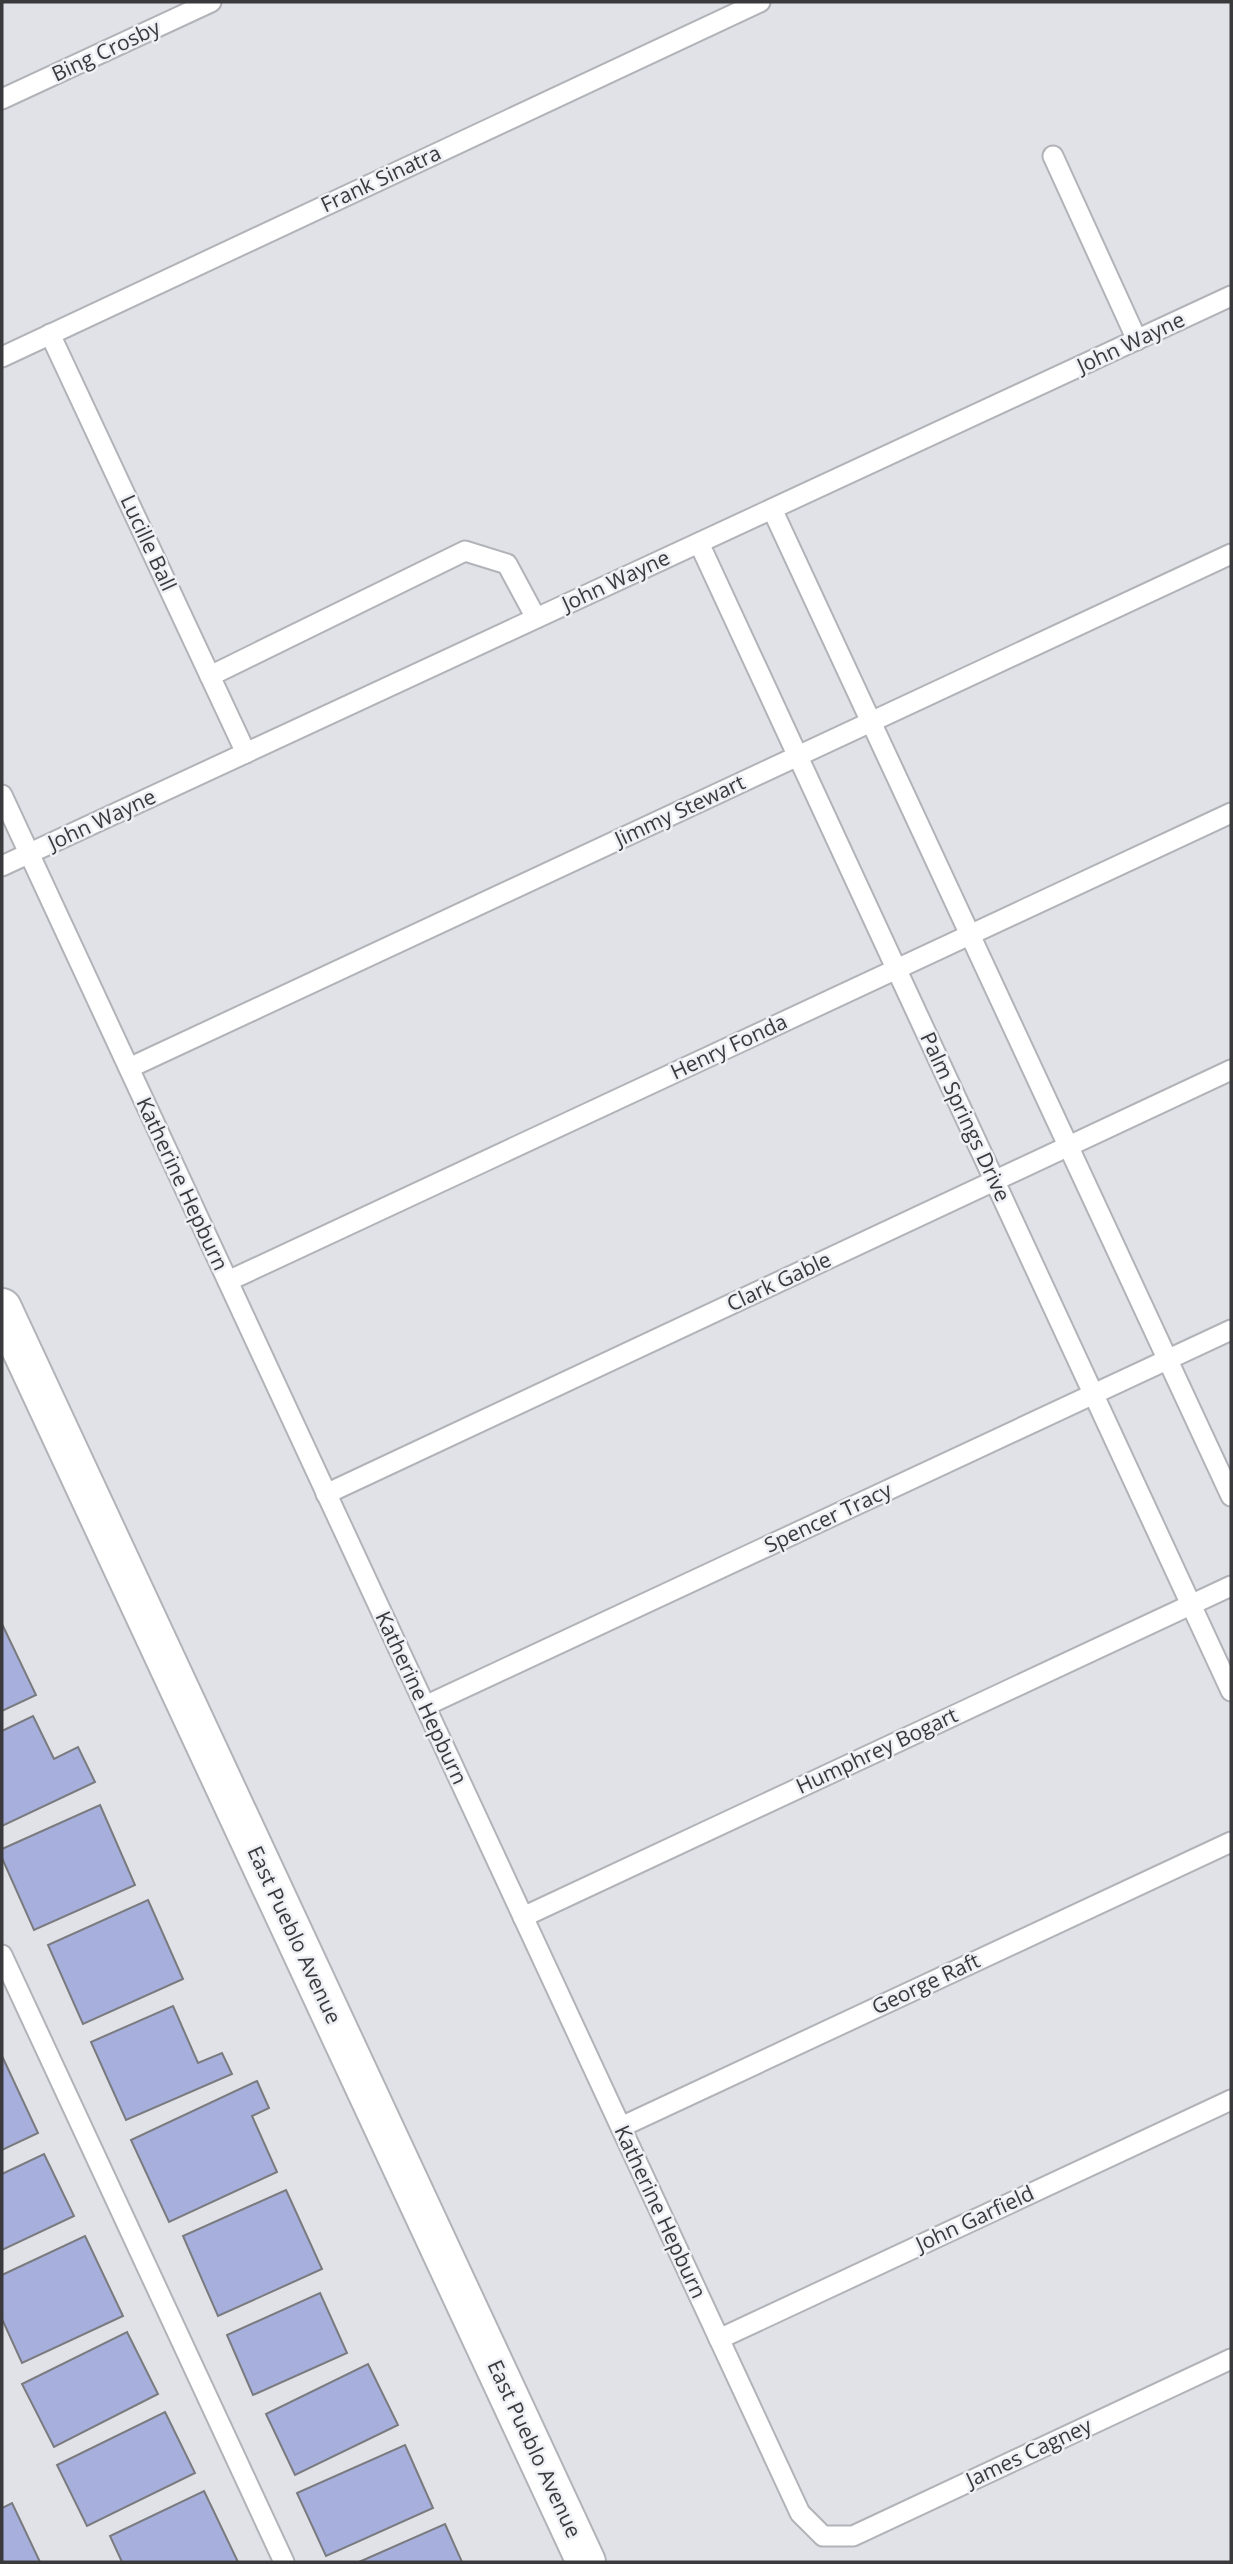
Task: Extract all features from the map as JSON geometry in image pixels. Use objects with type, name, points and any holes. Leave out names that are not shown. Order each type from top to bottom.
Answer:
[{"type":"street","name":"East Pueblo Avenue","points":[[2,1308],[586,2562]]},
{"type":"lane","name":"Bing Crosby","points":[[2,99],[211,2]]},
{"type":"lane","name":"Frank Sinatra","points":[[2,356],[760,2]]},
{"type":"lane","points":[[1053,156],[1137,340]]},
{"type":"lane","name":"John Wayne","points":[[2,866],[1231,296]]},
{"type":"lane","name":"Lucille Ball","points":[[50,334],[246,753]]},
{"type":"lane","points":[[772,509],[1231,1496]]},
{"type":"lane","name":"Palm Springs Drive","points":[[699,543],[1231,1691]]},
{"type":"lane","points":[[209,676],[465,551],[507,564],[536,618]]},
{"type":"lane","name":"Jimmy Stewart","points":[[129,1068],[1231,554]]},
{"type":"lane","name":"Katherine Hepburn","points":[[2,795],[800,2513],[823,2536]]},
{"type":"lane","name":"Henry Fonda","points":[[228,1281],[1231,813]]},
{"type":"lane","name":"Clark Gable","points":[[326,1494],[1231,1070]]},
{"type":"lane","name":"Spencer Tracy","points":[[425,1706],[1231,1330]]},
{"type":"lane","name":"Humphrey Bogart","points":[[523,1917],[1231,1586]]},
{"type":"lane","name":"George Raft","points":[[621,2127],[1231,1842]]},
{"type":"lane","points":[[2,1955],[284,2562]]},
{"type":"lane","name":"John Garfield","points":[[719,2339],[1231,2100]]},
{"type":"lane","name":"James Cagney","points":[[823,2536],[853,2536],[1231,2359]]},
{"type":"building","points":[[2,1624],[36,1695],[2,1711]]},
{"type":"building","points":[[33,1716],[54,1759],[78,1747],[95,1782],[2,1826],[2,1731]]},
{"type":"building","points":[[100,1805],[135,1885],[34,1930],[2,1858],[2,1849]]},
{"type":"building","points":[[148,1900],[183,1979],[83,2024],[48,1945]]},
{"type":"building","points":[[173,2006],[198,2063],[222,2053],[232,2074],[126,2120],[91,2042]]},
{"type":"building","points":[[2,2056],[38,2133],[2,2150]]},
{"type":"building","points":[[257,2081],[269,2108],[252,2116],[277,2172],[169,2222],[131,2140]]},
{"type":"building","points":[[44,2154],[74,2216],[2,2250],[2,2174]]},
{"type":"building","points":[[286,2190],[322,2269],[218,2316],[183,2236]]},
{"type":"building","points":[[85,2236],[123,2316],[22,2363],[2,2319],[2,2275]]},
{"type":"building","points":[[320,2293],[347,2353],[253,2395],[227,2335]]},
{"type":"building","points":[[127,2332],[158,2394],[54,2447],[22,2384]]},
{"type":"building","points":[[368,2364],[398,2425],[295,2475],[266,2414]]},
{"type":"building","points":[[165,2412],[195,2473],[87,2526],[57,2465]]},
{"type":"building","points":[[405,2445],[433,2508],[326,2556],[297,2493]]},
{"type":"building","points":[[204,2491],[238,2562],[122,2562],[110,2536]]},
{"type":"building","points":[[12,2503],[40,2562],[2,2562],[2,2508]]},
{"type":"building","points":[[445,2524],[462,2562],[359,2562]]}]
